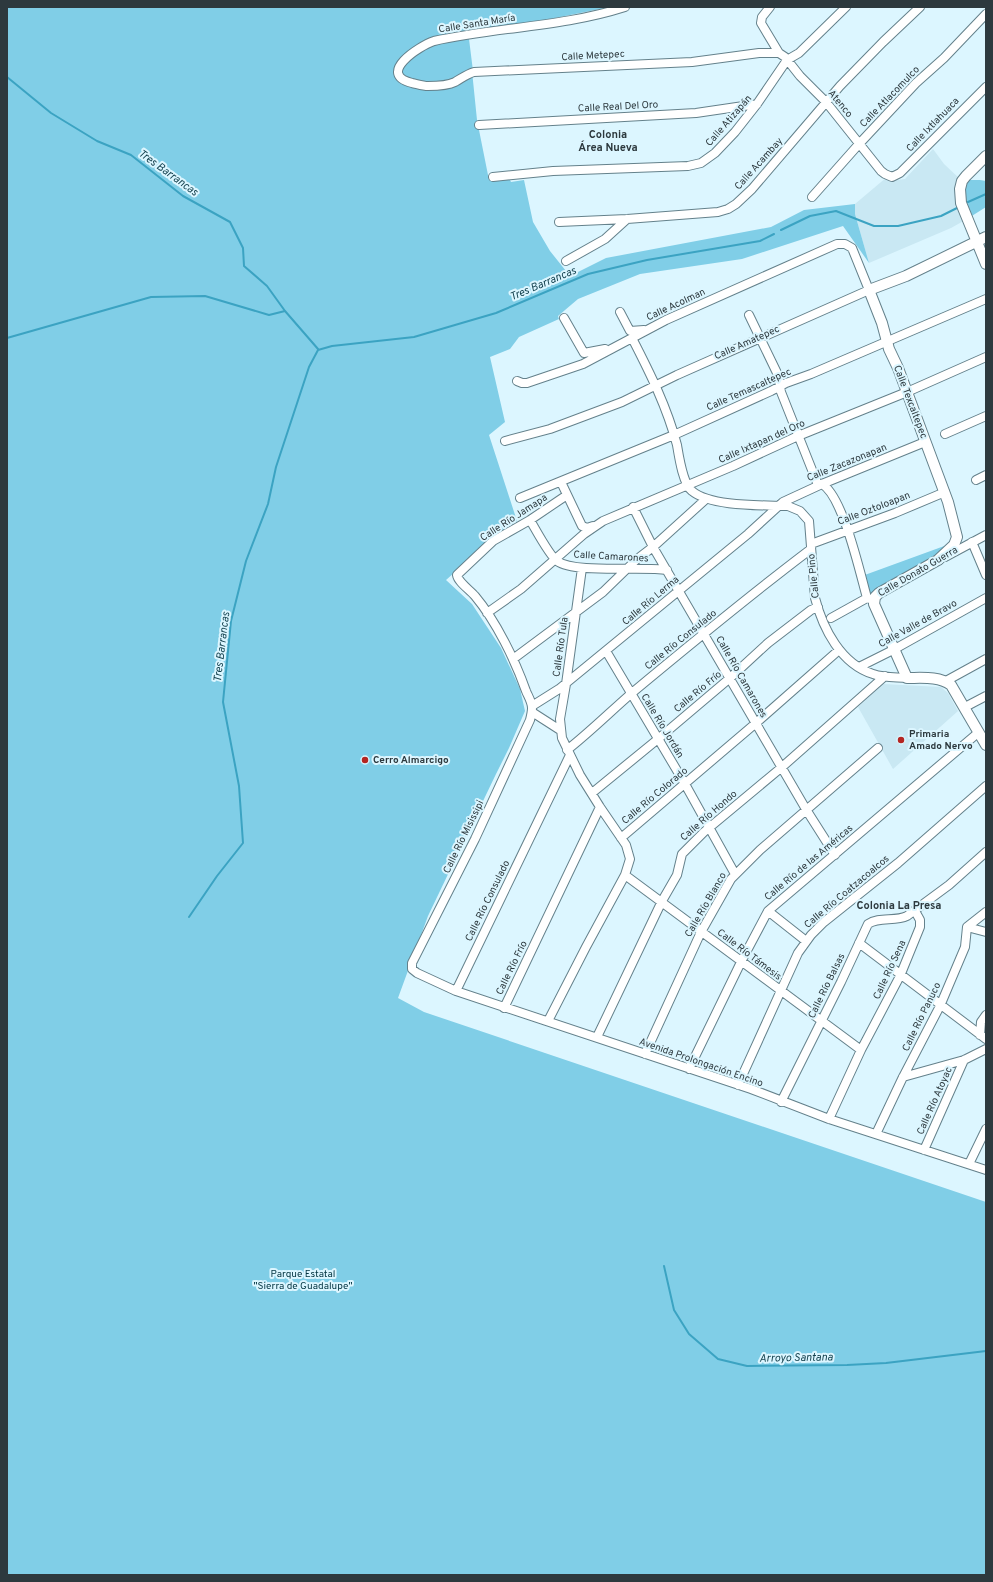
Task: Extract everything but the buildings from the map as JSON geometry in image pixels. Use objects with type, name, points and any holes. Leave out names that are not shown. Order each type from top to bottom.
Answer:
[{"type":"street","name":"Calle Santa María","points":[[402,78],[399,68],[402,62],[421,46],[434,41],[556,22],[610,12],[625,7]]},
{"type":"street","points":[[770,7],[762,17],[761,23],[779,53],[787,60]]},
{"type":"street","name":"Calle Atizapán","points":[[493,176],[553,171],[695,165],[715,153],[735,132],[757,104],[787,60],[800,53],[846,7]]},
{"type":"street","name":"Calle Acambay","points":[[559,222],[626,219],[718,212],[728,209],[752,189],[826,102],[883,42],[920,7]]},
{"type":"street","name":"Calle Atlacomulco","points":[[812,197],[916,83],[944,58],[986,14]]},
{"type":"street","name":"Calle Metepec","points":[[402,78],[404,81],[426,86],[438,86],[456,82],[469,73],[474,72],[692,62],[759,53],[779,53]]},
{"type":"street","name":"Atenco","points":[[787,60],[800,76],[826,102],[885,174],[894,176]]},
{"type":"street","name":"Calle Ixtlahuaca","points":[[894,176],[902,171],[986,87]]},
{"type":"street","name":"Calle Real Del Oro","points":[[479,125],[696,113],[757,104]]},
{"type":"street","points":[[986,156],[966,176],[960,185],[961,202],[982,239],[986,264]]},
{"type":"street","points":[[566,261],[605,239],[626,219]]},
{"type":"street","name":"Calle Amatepec","points":[[505,441],[550,429],[622,402],[677,374],[869,290],[906,276],[982,239]]},
{"type":"street","name":"Calle Acolman","points":[[517,381],[528,383],[571,368],[610,350],[666,320],[838,244],[845,244]]},
{"type":"street","name":"Calle Texcaltepec","points":[[845,244],[852,248],[869,290],[882,323],[887,342],[953,516],[957,537],[954,545],[938,560]]},
{"type":"street","name":"Calle Temascaltepec","points":[[520,498],[674,435],[786,383],[811,374],[986,299]]},
{"type":"street","points":[[620,312],[630,331],[647,330]]},
{"type":"street","points":[[749,315],[761,337],[778,375],[780,387],[798,436],[820,484],[828,490],[843,517],[870,599],[876,608],[907,678]]},
{"type":"street","points":[[564,318],[584,353],[603,349],[610,350]]},
{"type":"street","points":[[632,338],[656,385],[674,435],[687,486]]},
{"type":"street","name":"Calle Ixtapan del Oro","points":[[487,613],[521,589],[596,525],[633,507],[687,486],[798,436],[907,392],[986,357]]},
{"type":"street","points":[[945,434],[986,416]]},
{"type":"street","name":"Calle Zacazonapan","points":[[778,506],[788,499],[820,484],[925,442]]},
{"type":"street","points":[[976,480],[986,475]]},
{"type":"street","points":[[561,482],[582,526],[587,528],[596,525]]},
{"type":"street","name":"Calle Pino","points":[[687,486],[692,492],[706,498],[722,502],[792,507],[803,514],[810,524],[818,607],[823,622],[839,650],[859,667],[872,674],[943,680]]},
{"type":"street","name":"Calle Oztoloapan","points":[[811,546],[944,492]]},
{"type":"street","name":"Calle Río Jamapa","points":[[487,613],[475,596],[457,576],[468,563],[493,541],[530,520],[567,495]]},
{"type":"street","points":[[513,659],[603,592],[706,498]]},
{"type":"street","name":"Calle Río Lerma","points":[[532,709],[566,684],[748,534],[778,506]]},
{"type":"street","name":"Calle Río Camarones","points":[[633,507],[653,547],[680,590],[807,811],[834,854]]},
{"type":"street","points":[[530,520],[555,559]]},
{"type":"street","name":"Calle Donato Guerra","points":[[831,618],[870,599],[986,534]]},
{"type":"street","points":[[972,542],[986,575]]},
{"type":"street","name":"Calle Río Consulado","points":[[456,991],[568,752],[631,694],[811,546]]},
{"type":"street","name":"Calle Camarones","points":[[555,559],[565,564],[582,568],[667,570]]},
{"type":"street","name":"Calle Río Tula","points":[[560,730],[562,702],[566,684],[582,568]]},
{"type":"street","name":"Calle Valle de Bravo","points":[[859,667],[894,650],[986,598]]},
{"type":"street","name":"Calle Río Frío","points":[[592,793],[730,678],[768,643],[811,610],[818,607]]},
{"type":"street","points":[[487,613],[513,659],[532,709],[560,730],[568,752],[600,808],[620,838]]},
{"type":"street","name":"Calle Río Colorado","points":[[548,1021],[625,875],[630,855],[620,838],[756,723],[839,650]]},
{"type":"street","name":"Calle Río Jordán","points":[[606,651],[736,874]]},
{"type":"street","points":[[986,659],[943,680],[955,690],[986,745]]},
{"type":"street","name":"Calle Río Hondo","points":[[597,1037],[662,902],[677,875],[682,854],[709,828],[782,767],[885,676]]},
{"type":"street","points":[[965,707],[986,696]]},
{"type":"street","name":"Calle Río Misissipi","points":[[412,969],[412,963],[474,839],[530,720],[532,709]]},
{"type":"street","name":"Calle Río de las Américas","points":[[689,1069],[742,960],[768,911],[979,732]]},
{"type":"street","name":"Calle Río Blanco","points":[[645,1054],[701,932],[728,884],[760,850],[807,811],[878,748]]},
{"type":"street","name":"Calle Río Coatzacoalcos","points":[[738,1085],[798,953],[806,941],[824,922],[898,863],[986,786]]},
{"type":"street","name":"Calle Río Frío","points":[[504,1008],[600,808]]},
{"type":"street","points":[[915,911],[949,885],[986,852]]},
{"type":"street","name":"Calle Río Támesis","points":[[625,875],[701,932],[742,960],[861,1050]]},
{"type":"street","points":[[768,911],[806,941]]},
{"type":"street","name":"Calle Río Balsas","points":[[781,1102],[841,982],[866,927],[870,922],[878,920],[901,919],[915,911]]},
{"type":"street","name":"Calle Río Sena","points":[[829,1119],[861,1050],[900,976],[920,927],[920,920],[915,911]]},
{"type":"street","points":[[967,927],[986,912]]},
{"type":"street","points":[[967,927],[986,932]]},
{"type":"street","name":"Calle Río Panuco","points":[[876,1134],[903,1077],[940,1006],[965,947],[967,927]]},
{"type":"street","points":[[859,943],[900,976],[983,1037]]},
{"type":"street","name":"Avenida Prolongación Encino","points":[[412,969],[417,973],[456,991],[504,1008],[597,1037],[738,1085],[829,1119],[986,1170]]},
{"type":"street","points":[[983,1037],[981,1022],[986,1015]]},
{"type":"street","points":[[903,1077],[964,1060],[986,1049]]},
{"type":"street","name":"Calle Río Atoyac","points":[[924,1150],[964,1060]]},
{"type":"street","points":[[969,1164],[986,1130]]},
{"type":"shaded area","points":[[933,149],[944,164],[961,180],[967,219],[951,228],[869,263],[855,214],[855,204],[887,177],[890,181],[905,179]]},
{"type":"shaded area","name":"Primaria Amado Nervo","points":[[883,684],[941,687],[948,693],[958,711],[893,769],[858,707]]},
{"type":"green space","name":"Parque Estatal \"Sierra de Guadalupe\"","points":[[7,7],[610,7],[545,20],[468,31],[477,120],[489,180],[510,180],[511,182],[524,180],[533,222],[550,251],[570,276],[606,258],[771,227],[804,210],[855,204],[855,214],[869,263],[843,226],[742,259],[640,274],[578,299],[558,316],[559,319],[519,337],[510,349],[490,357],[505,422],[489,435],[517,521],[499,533],[446,580],[472,604],[501,648],[520,689],[525,711],[509,748],[428,916],[398,998],[424,1012],[986,1202],[986,1575],[7,1575]]},
{"type":"green space","points":[[961,180],[986,181],[986,207],[967,219]]},
{"type":"green space","points":[[947,545],[931,563],[866,601],[862,576]]},
{"type":"waterway","name":"Tres Barrancas","points":[[7,77],[51,113],[97,141],[131,155],[183,196],[230,222],[243,248],[244,266],[267,286],[285,311],[318,349]]},
{"type":"waterway","name":"Tres Barrancas","points":[[968,202],[986,194]]},
{"type":"waterway","name":"Tres Barrancas","points":[[781,230],[810,216],[836,211],[874,226],[898,226],[941,216],[957,208]]},
{"type":"waterway","name":"Tres Barrancas","points":[[189,917],[217,876],[243,843],[239,786],[223,702],[231,621],[246,561],[268,504],[276,467],[309,367],[318,350],[332,346],[414,337],[496,313],[588,274],[647,260],[760,241],[774,234]]},
{"type":"waterway","name":"Tres Barrancas","points":[[7,338],[151,297],[205,296],[269,315],[285,311]]},
{"type":"waterway","name":"Arroyo Santana","points":[[664,1266],[674,1310],[689,1334],[718,1359],[747,1366],[847,1365],[886,1363],[986,1351]]},
{"type":"place","name":"Primaria Amado Nervo","points":[[901,740]]},
{"type":"place","name":"Cerro Almarcigo","points":[[365,760]]},
{"type":"district","name":"Colonia Área Nueva","points":[[608,141]]},
{"type":"district","name":"Colonia La Presa","points":[[899,906]]}]
